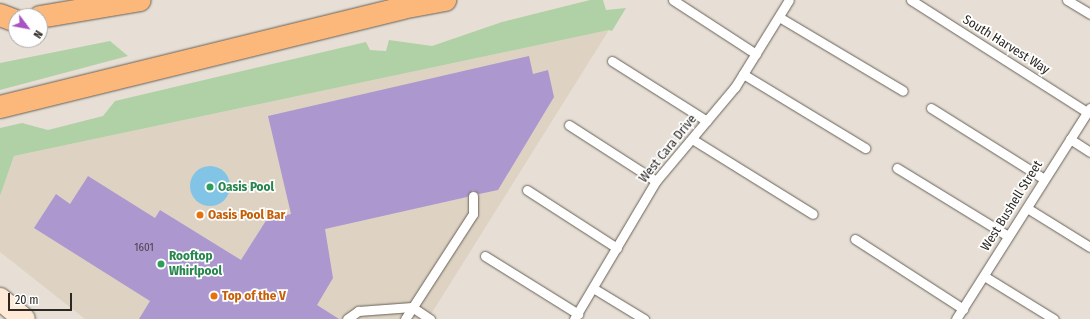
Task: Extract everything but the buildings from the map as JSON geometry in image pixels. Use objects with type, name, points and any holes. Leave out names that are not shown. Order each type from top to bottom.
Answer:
[{"type":"highway","points":[[48,16],[140,0]]},
{"type":"highway","points":[[3,108],[402,8],[445,0]]},
{"type":"main road","points":[[0,299],[24,319]]},
{"type":"lane","points":[[673,0],[756,54]]},
{"type":"lane","name":"West Cara Drive","points":[[576,316],[656,180],[707,121],[744,74],[790,0]]},
{"type":"lane","name":"South Harvest Way","points":[[911,0],[1089,110]]},
{"type":"lane","points":[[1067,0],[1090,14]]},
{"type":"lane","points":[[779,17],[903,91]]},
{"type":"lane","points":[[612,61],[707,121]]},
{"type":"lane","points":[[744,74],[865,148]]},
{"type":"lane","points":[[931,108],[1044,179]]},
{"type":"lane","name":"West Bushell Street","points":[[956,319],[1089,110]]},
{"type":"lane","points":[[569,125],[656,180]]},
{"type":"lane","points":[[692,138],[813,214]]},
{"type":"lane","points":[[1070,139],[1090,152]]},
{"type":"lane","points":[[897,168],[1008,236]]},
{"type":"lane","points":[[527,190],[617,248]]},
{"type":"lane","points":[[405,319],[473,214],[473,196]]},
{"type":"lane","points":[[1026,208],[1090,247]]},
{"type":"lane","points":[[855,239],[963,309]]},
{"type":"lane","points":[[485,256],[576,316]]},
{"type":"lane","points":[[984,276],[1054,319]]},
{"type":"lane","points":[[593,288],[644,319]]},
{"type":"lane","points":[[347,319],[358,311],[412,307],[430,319]]},
{"type":"shaded area","points":[[609,30],[428,319],[85,319],[0,252],[0,196],[14,156]]},
{"type":"green space","points":[[590,0],[603,0],[606,10],[626,8],[612,31],[609,30],[14,156],[0,196],[0,128],[22,123],[48,130],[103,116],[115,101],[366,42],[370,50],[386,51],[389,40],[432,46],[502,22]]},
{"type":"green space","points":[[110,41],[128,56],[0,90],[0,63]]},
{"type":"water","name":"Oasis Pool","points":[[210,166],[218,168],[224,172],[228,178],[230,186],[228,194],[224,200],[218,204],[210,206],[202,204],[196,200],[192,194],[190,186],[192,178],[196,172],[202,168]]},
{"type":"place","name":"Oasis Pool","points":[[210,187]]},
{"type":"place","name":"Oasis Pool Bar","points":[[200,215]]},
{"type":"place","name":"Rooftop Whirlpool","points":[[161,264]]},
{"type":"place","name":"Top of the V","points":[[214,296]]}]
